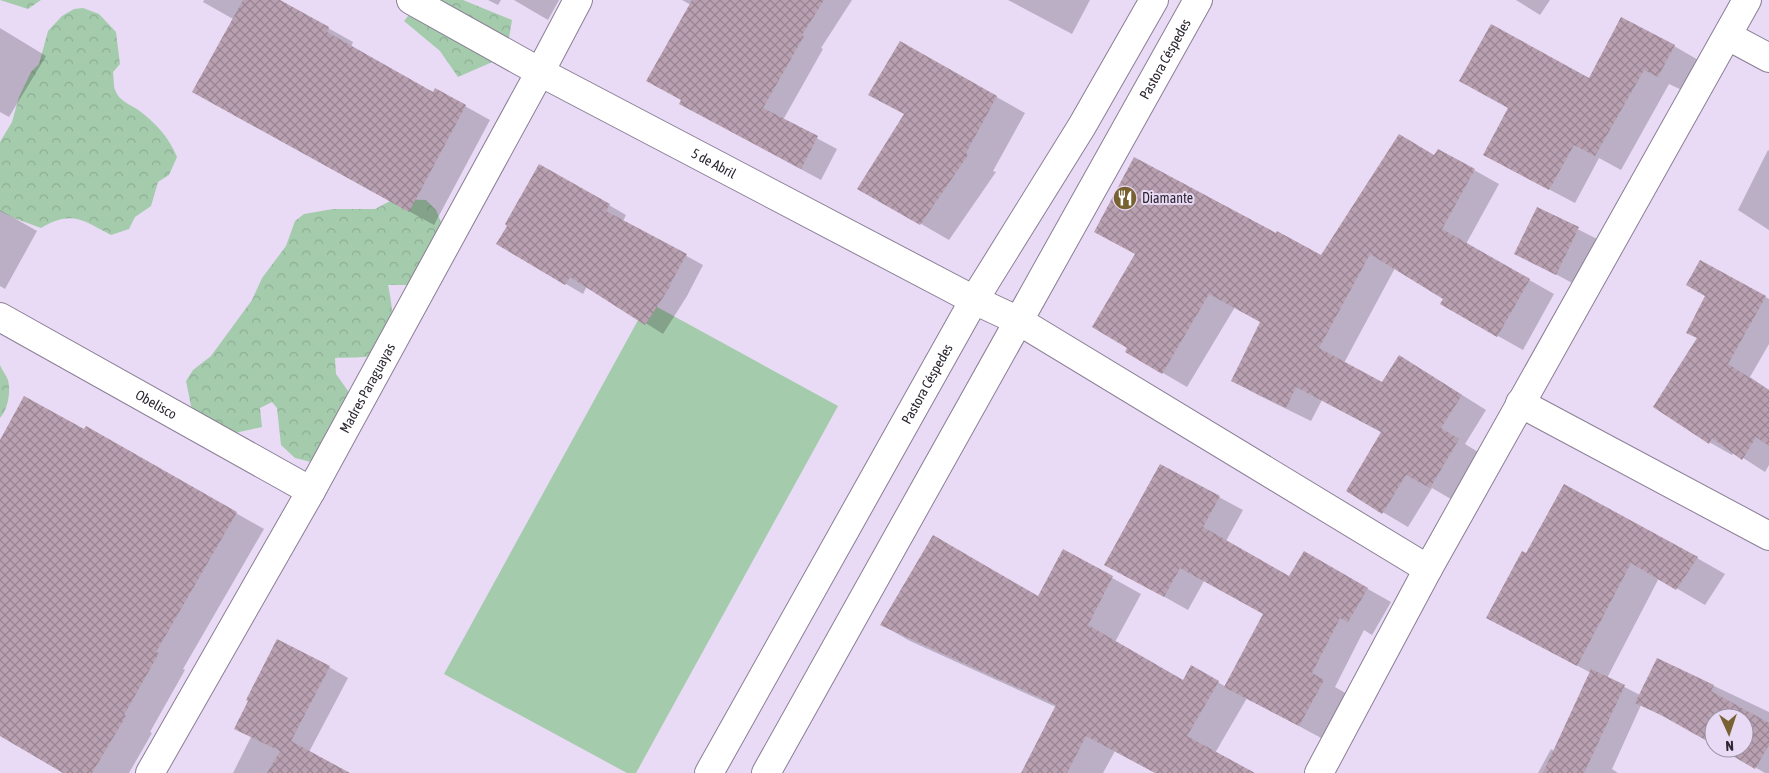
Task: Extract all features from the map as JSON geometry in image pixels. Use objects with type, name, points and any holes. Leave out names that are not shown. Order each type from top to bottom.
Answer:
[{"type":"street","name":"5 de Abril","points":[[411,0],[540,72],[974,300],[1019,321],[1428,569]]},
{"type":"street","name":"Madres Paraguayas","points":[[150,773],[311,491],[578,0]]},
{"type":"street","name":"Pastora Céspedes","points":[[709,773],[974,300],[1082,126],[1154,0]]},
{"type":"street","name":"Pastora Céspedes","points":[[766,773],[1198,0]]},
{"type":"street","points":[[1320,773],[1428,569],[1747,0]]},
{"type":"street","points":[[1728,36],[1769,58]]},
{"type":"street","name":"Obelisco","points":[[0,317],[311,491]]},
{"type":"street","points":[[1520,403],[1769,536]]},
{"type":"green space","points":[[0,0],[41,0],[28,9]]},
{"type":"green space","points":[[421,0],[463,0],[512,20],[506,56],[458,77],[440,51],[404,21]]},
{"type":"green space","points":[[83,8],[99,14],[116,32],[120,64],[113,72],[114,88],[117,95],[150,119],[166,136],[177,157],[169,175],[158,182],[151,206],[135,217],[129,229],[111,235],[77,219],[61,219],[41,228],[0,211],[0,142],[12,122],[19,97],[31,72],[39,64],[48,31],[62,16],[74,9]]},
{"type":"green space","points":[[394,199],[426,200],[436,210],[445,232],[431,284],[388,285],[391,301],[392,330],[390,339],[381,352],[371,356],[335,358],[336,374],[348,391],[351,404],[339,432],[311,462],[295,458],[281,445],[277,408],[272,402],[260,408],[262,427],[235,433],[202,418],[191,406],[186,381],[193,370],[211,356],[252,300],[262,278],[286,246],[295,221],[304,214],[333,209],[375,209]]},
{"type":"green space","points":[[648,302],[838,406],[636,773],[627,773],[444,674]]},
{"type":"green space","points":[[0,365],[8,380],[9,390],[7,405],[0,418]]},
{"type":"building","points":[[243,0],[280,0],[329,27],[327,32],[433,92],[435,88],[466,105],[409,212],[192,92]]},
{"type":"building","points":[[692,0],[824,0],[802,35],[804,36],[763,108],[818,136],[801,169],[679,104],[681,100],[646,81]]},
{"type":"building","points":[[1621,17],[1675,45],[1658,77],[1644,70],[1595,156],[1574,145],[1549,190],[1483,155],[1508,108],[1459,81],[1491,24],[1589,78]]},
{"type":"building","points":[[900,41],[997,96],[966,153],[968,155],[920,225],[857,189],[904,114],[868,95]]},
{"type":"building","points":[[1399,134],[1434,155],[1438,149],[1475,169],[1442,229],[1530,279],[1497,337],[1440,304],[1443,299],[1370,254],[1319,348],[1382,382],[1399,355],[1462,395],[1441,428],[1459,439],[1430,488],[1406,475],[1382,514],[1346,491],[1381,432],[1296,387],[1286,408],[1231,381],[1260,322],[1209,294],[1162,374],[1125,352],[1127,348],[1092,327],[1135,254],[1094,232],[1134,157],[1321,255]]},
{"type":"building","points":[[539,164],[610,204],[606,211],[687,254],[671,285],[645,325],[570,277],[565,285],[496,244],[507,226],[505,224]]},
{"type":"building","points":[[1537,207],[1579,227],[1556,275],[1514,254]]},
{"type":"building","points":[[1700,260],[1766,296],[1728,364],[1769,390],[1769,446],[1756,437],[1742,460],[1712,438],[1709,444],[1653,407],[1697,338],[1686,333],[1705,296],[1686,285]]},
{"type":"building","points":[[24,396],[84,429],[86,426],[237,512],[156,652],[159,653],[124,715],[126,716],[92,773],[63,773],[0,736],[0,440]]},
{"type":"building","points":[[1160,464],[1220,496],[1203,527],[1289,576],[1304,551],[1368,588],[1348,622],[1340,618],[1312,673],[1324,680],[1299,726],[1224,687],[1263,614],[1180,568],[1164,597],[1104,565]]},
{"type":"building","points":[[1564,484],[1698,557],[1676,590],[1631,563],[1577,666],[1486,618],[1522,551],[1526,553]]},
{"type":"building","points":[[933,535],[1038,596],[1063,549],[1113,576],[1088,625],[1183,680],[1191,665],[1219,681],[1187,736],[1255,773],[1155,773],[1086,736],[1067,773],[1021,773],[1056,705],[880,625]]},
{"type":"building","points":[[277,639],[330,666],[291,741],[350,773],[267,773],[280,751],[234,729],[248,701],[246,700]]},
{"type":"building","points":[[1657,658],[1714,685],[1711,691],[1742,708],[1704,708],[1704,739],[1635,703]]},
{"type":"building","points":[[1591,669],[1625,685],[1584,773],[1543,773]]},
{"type":"building","points":[[1754,715],[1769,723],[1769,745],[1755,769],[1736,758],[1754,758]]},
{"type":"place","name":"Diamante","points":[[1125,198]]}]
